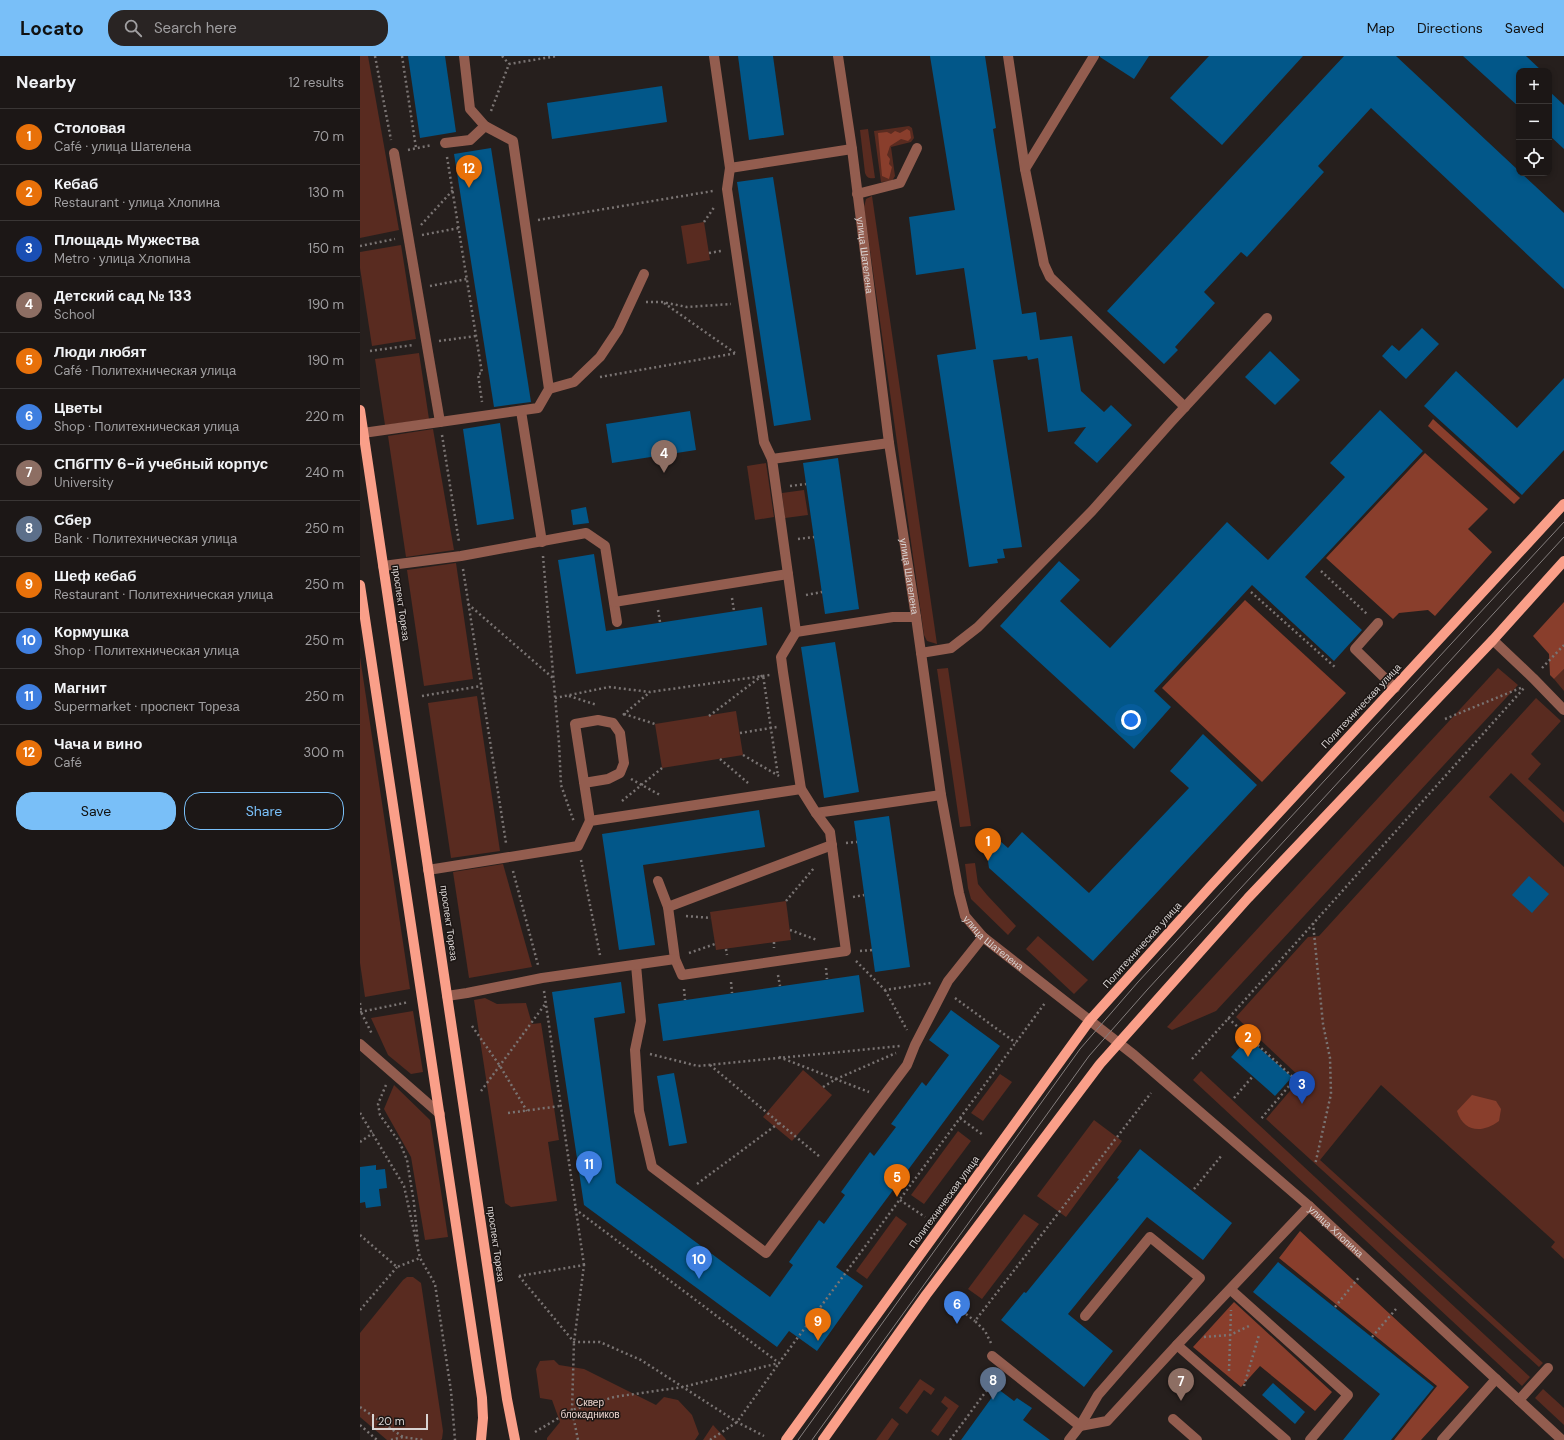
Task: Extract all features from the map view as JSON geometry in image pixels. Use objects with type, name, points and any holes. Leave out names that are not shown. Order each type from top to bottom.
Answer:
[{"type":"main road","name":"проспект Тореза","points":[[360,410],[506,1391],[515,1440]]},
{"type":"main road","name":"Политехническая улица","points":[[786,1440],[1090,1020],[1209,888],[1564,504]]},
{"type":"main road","points":[[823,1440],[926,1295],[1100,1064],[1248,898],[1493,640],[1564,561]]},
{"type":"main road","points":[[360,585],[482,1398],[483,1418],[481,1440]]},
{"type":"street","points":[[363,433],[538,408],[549,389],[513,141],[485,126],[470,109],[464,56]]},
{"type":"street","points":[[658,881],[669,911],[675,959],[682,975],[846,951],[830,832],[801,789],[783,672],[781,657],[796,632],[772,459],[764,442],[727,188],[730,168],[714,56]]},
{"type":"street","name":"улица Шателена","points":[[838,56],[852,149],[889,443],[916,617],[941,795],[961,901],[966,916],[983,937],[1103,1030]]},
{"type":"street","points":[[1008,56],[1025,169],[1044,264],[1050,277],[1185,407]]},
{"type":"street","points":[[1025,169],[1094,56]]},
{"type":"street","points":[[445,144],[470,140],[485,126]]},
{"type":"street","points":[[857,194],[900,183],[918,148]]},
{"type":"street","points":[[730,168],[852,149]]},
{"type":"street","points":[[394,152],[440,422]]},
{"type":"street","points":[[549,389],[574,382],[600,357],[618,330],[644,274]]},
{"type":"street","points":[[921,654],[951,648],[978,627],[1092,511],[1267,318]]},
{"type":"street","points":[[521,411],[542,542]]},
{"type":"street","points":[[772,459],[889,443]]},
{"type":"street","points":[[383,566],[461,556],[586,533],[605,546],[617,622]]},
{"type":"street","points":[[614,602],[788,574]]},
{"type":"street","points":[[796,632],[893,617],[916,617]]},
{"type":"street","points":[[1378,623],[1354,649],[1395,688]]},
{"type":"street","points":[[1493,640],[1564,710]]},
{"type":"street","points":[[584,783],[608,779],[620,773],[624,763],[620,733],[613,724],[598,720],[575,724],[584,783],[595,821]]},
{"type":"street","points":[[428,870],[578,846],[584,833],[595,821],[801,789]]},
{"type":"street","points":[[816,813],[941,795]]},
{"type":"street","points":[[669,911],[832,846]]},
{"type":"street","points":[[636,964],[641,1021],[635,1050],[639,1112],[652,1167],[766,1253],[907,1065],[915,1045],[948,981],[983,937]]},
{"type":"street","points":[[447,996],[542,978],[675,959]]},
{"type":"street","name":"улица Хлопина","points":[[1103,1030],[1309,1206],[1562,1440]]},
{"type":"street","points":[[360,1044],[440,1114]]},
{"type":"street","points":[[992,1356],[1080,1426],[1107,1421],[1309,1206]]},
{"type":"street","points":[[1069,1440],[1080,1426],[1098,1395],[1200,1278],[1150,1237],[1085,1316]]},
{"type":"street","points":[[1231,1290],[1348,1395],[1310,1440]]},
{"type":"street","points":[[1181,1341],[1225,1387],[1286,1440]]},
{"type":"street","points":[[1519,1400],[1548,1368]]},
{"type":"street","points":[[1442,1440],[1496,1379]]},
{"type":"street","points":[[1173,1419],[1196,1440]]},
{"type":"path","points":[[375,56],[394,152]]},
{"type":"path","points":[[402,56],[416,148]]},
{"type":"path","points":[[502,56],[510,64]]},
{"type":"path","points":[[510,64],[557,56]]},
{"type":"path","points":[[485,126],[510,64]]},
{"type":"path","points":[[445,144],[482,373],[478,374],[484,416]]},
{"type":"path","points":[[525,223],[727,188]]},
{"type":"path","points":[[409,237],[453,190]]},
{"type":"path","points":[[417,288],[467,279]]},
{"type":"path","points":[[632,302],[662,302],[688,307],[744,303]]},
{"type":"path","points":[[662,302],[736,354]]},
{"type":"path","points":[[574,382],[751,351]]},
{"type":"path","points":[[440,422],[509,856],[542,978],[584,1265],[574,1342],[572,1410],[578,1440]]},
{"type":"path","points":[[542,542],[554,679],[561,785],[573,822],[584,833]]},
{"type":"path","points":[[1321,570],[1378,623]]},
{"type":"path","points":[[1251,592],[1336,668]]},
{"type":"path","points":[[468,603],[554,679]]},
{"type":"path","points":[[1533,678],[1564,645]]},
{"type":"path","points":[[555,698],[610,687],[650,692],[783,672]]},
{"type":"path","points":[[709,716],[763,676]]},
{"type":"path","points":[[763,676],[778,776]]},
{"type":"path","points":[[1192,1059],[1527,685],[1445,719]]},
{"type":"path","points":[[422,696],[481,686]]},
{"type":"path","points":[[613,724],[650,692]]},
{"type":"path","points":[[740,733],[771,728]]},
{"type":"path","points":[[743,755],[801,789]]},
{"type":"path","points":[[720,759],[761,795]]},
{"type":"path","points":[[595,821],[662,768]]},
{"type":"path","points":[[620,773],[682,807]]},
{"type":"path","points":[[578,846],[603,969]]},
{"type":"path","points":[[786,901],[832,846]]},
{"type":"path","points":[[669,911],[711,918]]},
{"type":"path","points":[[1314,923],[1323,1024],[1330,1058],[1331,1094],[1315,1165]]},
{"type":"path","points":[[675,959],[715,944]]},
{"type":"path","points":[[846,951],[885,990],[915,1045]]},
{"type":"path","points":[[885,990],[948,981]]},
{"type":"path","points":[[943,990],[1016,1043]]},
{"type":"path","points":[[710,1440],[737,1422],[779,1363],[1054,992]]},
{"type":"path","points":[[361,1012],[412,1001]]},
{"type":"path","points":[[360,1003],[361,1012],[375,1040]]},
{"type":"path","points":[[482,1091],[546,1003]]},
{"type":"path","points":[[1228,1018],[1295,1079],[1260,1120]]},
{"type":"path","points":[[472,1026],[500,1066],[527,1110]]},
{"type":"path","points":[[635,1050],[698,1066],[778,1057],[915,1045]]},
{"type":"path","points":[[822,1087],[836,1079],[915,1045]]},
{"type":"path","points":[[778,1057],[882,1098]]},
{"type":"path","points":[[710,1065],[831,1166]]},
{"type":"path","points":[[389,1069],[388,1080],[378,1104],[380,1115],[400,1143],[407,1160],[414,1203],[420,1258]]},
{"type":"path","points":[[1234,1098],[1253,1076]]},
{"type":"path","points":[[975,1322],[1151,1093]]},
{"type":"path","points":[[508,1113],[560,1106]]},
{"type":"path","points":[[360,1113],[404,1186],[420,1258],[435,1284],[452,1391],[455,1440]]},
{"type":"path","points":[[960,1118],[983,1135]]},
{"type":"path","points":[[685,1192],[779,1122]]},
{"type":"path","points":[[360,1142],[373,1133]]},
{"type":"path","points":[[1194,1189],[1222,1155]]},
{"type":"path","points":[[900,1200],[925,1217]]},
{"type":"path","points":[[575,1209],[779,1363]]},
{"type":"path","points":[[360,1235],[397,1266]]},
{"type":"path","points":[[360,1310],[397,1266],[420,1258]]},
{"type":"path","points":[[574,1342],[519,1276],[584,1265]]},
{"type":"path","points":[[1335,1307],[1360,1276]]},
{"type":"path","points":[[1225,1387],[1230,1368],[1231,1290]]},
{"type":"path","points":[[950,1302],[985,1331],[991,1343],[992,1356],[987,1390],[950,1440]]},
{"type":"path","points":[[1372,1337],[1396,1309]]},
{"type":"path","points":[[1181,1341],[1230,1335],[1264,1319]]},
{"type":"path","points":[[1240,1400],[1264,1319]]},
{"type":"path","points":[[574,1342],[600,1342],[641,1360],[737,1422],[764,1436]]},
{"type":"path","points":[[535,1432],[572,1410],[614,1397],[683,1387],[779,1363]]},
{"type":"path","points":[[360,1407],[403,1437]]},
{"type":"path","points":[[360,1425],[377,1440]]},
{"type":"path","points":[[391,1440],[403,1437],[423,1440]]},
{"type":"green space","points":[[360,56],[368,56],[399,230],[360,238]]},
{"type":"green space","points":[[909,126],[912,128],[914,138],[911,142],[891,147],[895,176],[892,181],[881,182],[874,131]]},
{"type":"green space","points":[[868,129],[875,178],[868,177],[865,173],[860,130]]},
{"type":"green space","points":[[872,196],[937,644],[927,641],[924,635],[864,207],[866,199]]},
{"type":"green space","points":[[704,222],[710,260],[687,264],[681,226]]},
{"type":"green space","points":[[401,245],[416,339],[372,346],[360,268],[360,252]]},
{"type":"green space","points":[[419,353],[429,419],[385,425],[375,359]]},
{"type":"green space","points":[[433,429],[454,550],[406,557],[388,436]]},
{"type":"green space","points":[[766,463],[774,517],[755,520],[747,466]]},
{"type":"green space","points":[[804,490],[808,515],[785,518],[782,493]]},
{"type":"green space","points":[[456,563],[473,679],[424,686],[407,570]]},
{"type":"green space","points":[[360,657],[410,989],[365,997],[360,963]]},
{"type":"green space","points":[[948,668],[971,826],[960,827],[937,669]]},
{"type":"green space","points":[[1498,668],[1518,685],[1216,1011],[1172,1030],[1167,1027]]},
{"type":"green space","points":[[1564,669],[1564,691],[1554,679]]},
{"type":"green space","points":[[477,696],[500,851],[451,858],[428,703]]},
{"type":"green space","points":[[1536,698],[1561,721],[1531,754],[1541,764],[1528,779],[1564,812],[1564,823],[1511,773],[1489,797],[1564,867],[1564,1259],[1551,1247],[1555,1242],[1381,1085],[1320,1160],[1543,1363],[1539,1367],[1266,1119],[1301,1078],[1236,1017],[1308,937],[1319,936]]},
{"type":"green space","points":[[736,711],[743,755],[662,768],[655,724]]},
{"type":"green space","points":[[975,863],[978,884],[1016,926],[1008,935],[971,899],[965,864]]},
{"type":"green space","points":[[503,864],[532,967],[469,978],[453,872]]},
{"type":"green space","points":[[786,901],[791,940],[716,950],[710,912]]},
{"type":"green space","points":[[1038,936],[1088,980],[1074,994],[1026,949]]},
{"type":"green space","points":[[485,998],[497,1004],[526,1003],[532,1024],[541,1023],[559,1140],[548,1142],[557,1201],[511,1207],[505,1203],[474,1000]]},
{"type":"green space","points":[[413,1011],[423,1072],[411,1074],[388,1055],[371,1018]]},
{"type":"green space","points":[[803,1070],[832,1095],[792,1141],[763,1117]]},
{"type":"green space","points":[[1201,1071],[1530,1377],[1522,1386],[1193,1080]]},
{"type":"green space","points":[[1000,1074],[1012,1082],[983,1121],[971,1113]]},
{"type":"green space","points":[[394,1085],[430,1120],[448,1237],[425,1240],[411,1157],[384,1109]]},
{"type":"green space","points":[[1094,1120],[1122,1141],[1066,1217],[1037,1196]]},
{"type":"green space","points":[[958,1131],[971,1141],[924,1204],[911,1195]]},
{"type":"green space","points":[[1024,1214],[1039,1224],[982,1299],[968,1289]]},
{"type":"green space","points":[[896,1216],[907,1224],[867,1279],[856,1271]]},
{"type":"green space","points":[[407,1277],[413,1277],[421,1283],[443,1431],[441,1440],[387,1440],[360,1417],[360,1333]]},
{"type":"green space","name":"Сквер блокадников","points":[[554,1360],[559,1365],[584,1369],[656,1405],[664,1397],[678,1400],[692,1415],[699,1434],[695,1440],[547,1440],[560,1422],[552,1400],[540,1398],[536,1369],[540,1361]]},
{"type":"green space","points":[[920,1379],[935,1389],[931,1395],[924,1390],[907,1414],[899,1408]]},
{"type":"green space","points":[[1543,1389],[1564,1408],[1564,1425],[1535,1398]]},
{"type":"green space","points":[[945,1396],[959,1406],[938,1436],[931,1431],[948,1408],[941,1402]]},
{"type":"green space","points":[[892,1418],[899,1424],[888,1440],[876,1440]]},
{"type":"green space","points":[[713,1425],[725,1438],[726,1440],[703,1440]]},
{"type":"shaded area","points":[[907,129],[910,131],[911,138],[908,141],[901,139],[890,146],[887,155],[890,159],[889,164],[892,167],[889,179],[882,176],[878,133],[887,132],[891,134],[895,131],[900,133]]},
{"type":"shaded area","points":[[1433,419],[1520,498],[1514,504],[1428,426]]},
{"type":"shaded area","points":[[1425,453],[1488,509],[1468,529],[1492,552],[1435,616],[1428,610],[1399,613],[1393,619],[1326,558]]},
{"type":"shaded area","points":[[1245,600],[1346,693],[1262,782],[1162,688]]},
{"type":"shaded area","points":[[1564,602],[1564,669],[1554,679],[1550,675],[1549,654],[1533,636]]},
{"type":"shaded area","points":[[1472,1095],[1496,1101],[1501,1109],[1499,1121],[1487,1128],[1481,1129],[1475,1129],[1464,1124],[1457,1111]]},
{"type":"shaded area","points":[[1300,1231],[1469,1387],[1421,1440],[1394,1440],[1437,1386],[1279,1258]]},
{"type":"shaded area","points":[[1234,1302],[1332,1392],[1315,1411],[1260,1366],[1241,1387],[1193,1347]]},
{"type":"building","points":[[408,56],[445,56],[456,132],[420,138]]},
{"type":"building","points":[[738,56],[773,56],[784,135],[749,140]]},
{"type":"building","points":[[930,56],[985,56],[996,128],[993,129],[1022,314],[1036,312],[1040,340],[1072,336],[1081,391],[1104,412],[1111,405],[1132,425],[1097,463],[1074,443],[1086,427],[1048,432],[1038,358],[1028,360],[1027,356],[993,360],[1022,547],[1003,549],[1005,558],[997,559],[998,563],[969,567],[937,355],[976,349],[964,268],[916,275],[909,217],[955,210]]},
{"type":"building","points":[[1100,56],[1149,56],[1134,79]]},
{"type":"building","points":[[1209,56],[1303,56],[1222,145],[1170,98]]},
{"type":"building","points":[[1344,56],[1396,56],[1516,168],[1516,176],[1524,176],[1564,213],[1564,289],[1371,108],[1318,166],[1324,172],[1247,257],[1241,252],[1204,292],[1215,303],[1175,347],[1178,350],[1164,364],[1107,311]]},
{"type":"building","points":[[1463,56],[1526,56],[1539,68],[1516,68],[1516,104]]},
{"type":"building","points":[[662,86],[667,122],[552,139],[547,103]]},
{"type":"building","points":[[1552,94],[1564,105],[1564,149],[1552,138]]},
{"type":"building","points":[[491,148],[531,402],[494,407],[454,154]]},
{"type":"building","points":[[773,177],[811,420],[774,426],[737,182]]},
{"type":"building","points":[[1422,328],[1439,344],[1406,379],[1382,356],[1392,345],[1399,351]]},
{"type":"building","points":[[1270,351],[1300,380],[1275,405],[1245,377]]},
{"type":"building","points":[[1456,371],[1517,428],[1564,378],[1564,450],[1522,495],[1424,406]]},
{"type":"building","points":[[1380,410],[1423,451],[1305,577],[1362,630],[1334,661],[1252,585],[1154,691],[1171,707],[1134,749],[1000,626],[1059,561],[1080,580],[1060,601],[1110,648],[1227,522],[1268,560],[1345,477],[1330,463]]},
{"type":"building","points":[[690,411],[696,450],[612,463],[606,424]]},
{"type":"building","points":[[500,423],[514,519],[477,525],[463,429]]},
{"type":"building","points":[[838,458],[859,609],[825,614],[803,463]]},
{"type":"building","points":[[586,507],[589,523],[573,525],[571,510]]},
{"type":"building","points":[[594,554],[606,631],[762,607],[767,645],[576,674],[558,560]]},
{"type":"building","points":[[835,642],[859,792],[824,798],[801,647]]},
{"type":"building","points":[[1203,734],[1257,785],[1093,961],[989,868],[987,854],[1000,841],[1008,848],[1022,832],[1089,893],[1189,788],[1170,771]]},
{"type":"building","points":[[759,810],[765,847],[643,865],[655,945],[619,950],[602,834]]},
{"type":"building","points":[[889,816],[910,967],[875,972],[854,821]]},
{"type":"building","points":[[1529,876],[1549,894],[1532,913],[1512,895]]},
{"type":"building","points":[[859,975],[864,1012],[663,1041],[658,1004]]},
{"type":"building","points":[[621,982],[625,1013],[594,1018],[616,1183],[770,1297],[793,1265],[789,1262],[819,1220],[824,1224],[845,1195],[841,1192],[870,1152],[874,1156],[896,1127],[891,1124],[922,1082],[926,1086],[949,1055],[929,1040],[951,1010],[1000,1046],[836,1267],[863,1286],[817,1351],[789,1331],[777,1347],[584,1205],[552,992]]},
{"type":"building","points":[[1248,1038],[1292,1077],[1275,1096],[1231,1057]]},
{"type":"building","points":[[674,1073],[687,1143],[669,1146],[657,1076]]},
{"type":"building","points":[[1140,1149],[1232,1223],[1203,1260],[1147,1217],[1068,1314],[1113,1351],[1084,1387],[1001,1320],[1024,1292],[1026,1293],[1119,1179],[1117,1178]]},
{"type":"building","points":[[376,1165],[376,1170],[385,1169],[387,1188],[379,1189],[381,1206],[366,1208],[365,1202],[360,1203],[360,1167]]},
{"type":"building","points":[[1278,1262],[1434,1387],[1391,1440],[1343,1440],[1380,1394],[1253,1292]]},
{"type":"building","points":[[1273,1383],[1305,1412],[1295,1424],[1262,1395]]},
{"type":"building","points":[[998,1389],[1014,1401],[1017,1398],[1032,1408],[1023,1420],[1050,1440],[961,1440]]},
{"type":"tram line","points":[[798,1440],[1080,1049],[1138,982],[1564,522]]},
{"type":"tram line","points":[[812,1440],[1089,1056],[1147,990],[1564,537]]},
{"type":"place","name":"Чача и вино","points":[[469,188]]},
{"type":"place","name":"Детский сад № 133","points":[[664,473]]},
{"type":"place","name":"Столовая","points":[[988,861]]},
{"type":"place","name":"Кебаб","points":[[1248,1057]]},
{"type":"place","name":"Площадь Мужества","points":[[1302,1104]]},
{"type":"place","name":"Магнит","points":[[589,1184]]},
{"type":"place","name":"Люди любят","points":[[897,1197]]},
{"type":"place","name":"Кормушка","points":[[699,1279]]},
{"type":"place","name":"Цветы","points":[[957,1324]]},
{"type":"place","name":"Шеф кебаб","points":[[818,1341]]},
{"type":"place","name":"Сбер","points":[[993,1400]]},
{"type":"place","name":"СПбГПУ 6-й учебный корпус","points":[[1181,1401]]}]
